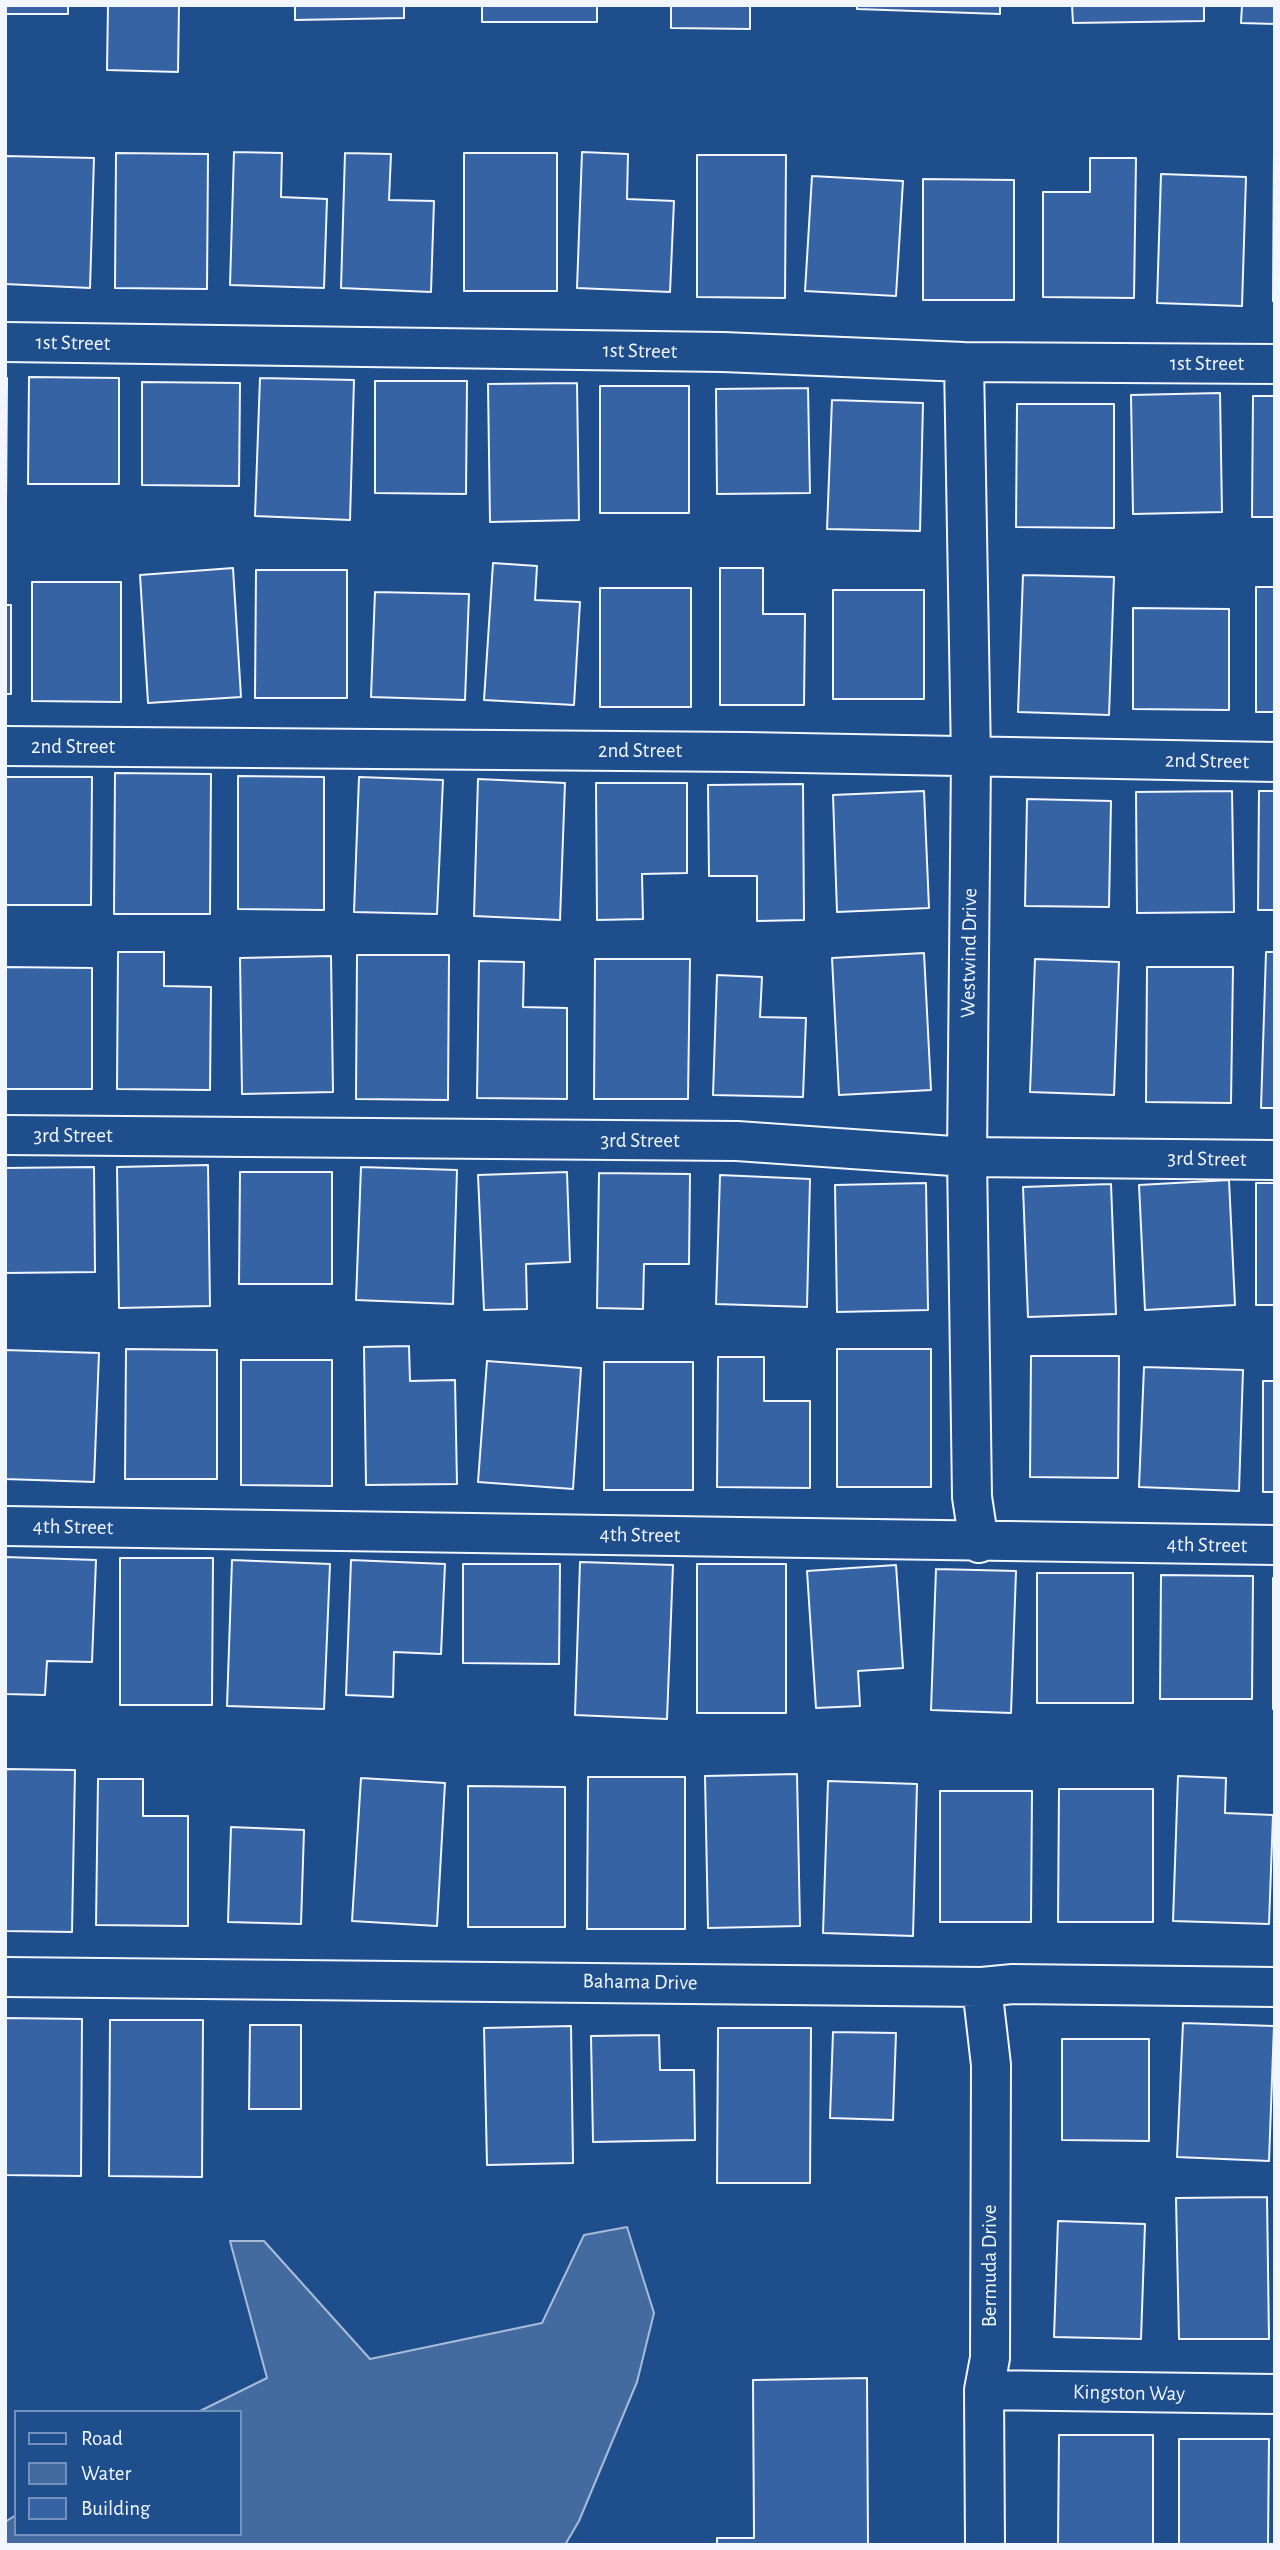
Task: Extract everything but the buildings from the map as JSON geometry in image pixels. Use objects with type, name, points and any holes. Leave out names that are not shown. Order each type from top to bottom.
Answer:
[{"type":"street","name":"1st Street","points":[[5,342],[723,352],[964,362],[1275,364]]},
{"type":"street","name":"Westwind Drive","points":[[964,362],[971,758],[967,1157],[972,1497],[979,1543]]},
{"type":"street","name":"2nd Street","points":[[5,746],[718,752],[1275,762]]},
{"type":"street","name":"3rd Street","points":[[5,1135],[737,1142],[967,1157],[1275,1160]]},
{"type":"street","name":"4th Street","points":[[5,1526],[979,1543],[1275,1545]]},
{"type":"street","name":"Bahama Drive","points":[[5,1977],[982,1987],[1013,1984],[1275,1987]]},
{"type":"street","name":"Bermuda Drive","points":[[982,1987],[991,2065],[990,2358],[984,2390],[985,2545]]},
{"type":"street","name":"Kingston Way","points":[[984,2390],[1275,2394]]},
{"type":"water","points":[[627,2227],[654,2313],[637,2382],[579,2521],[565,2545],[5,2545],[5,2522],[14,2516],[14,2536],[242,2536],[242,2410],[202,2410],[267,2378],[230,2241],[264,2241],[370,2359],[542,2323],[584,2235]]}]
